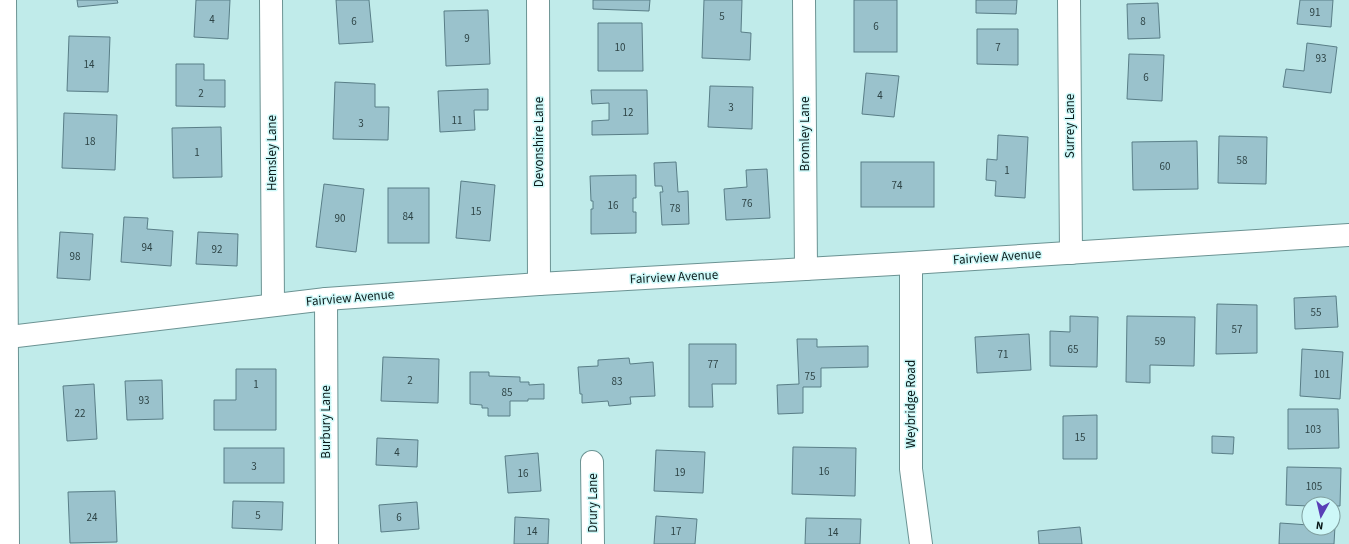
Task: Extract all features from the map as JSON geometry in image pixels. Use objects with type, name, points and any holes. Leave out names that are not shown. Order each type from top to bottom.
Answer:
[{"type":"street","points":[[5,0],[3,337],[8,544]]},
{"type":"street","name":"Hemsley Lane","points":[[271,0],[273,305]]},
{"type":"street","name":"Devonshire Lane","points":[[538,0],[539,284]]},
{"type":"street","name":"Bromley Lane","points":[[804,0],[806,269]]},
{"type":"street","name":"Surrey Lane","points":[[1069,0],[1071,252]]},
{"type":"street","name":"Fairview Avenue","points":[[3,337],[326,299],[539,284],[911,263],[1349,234]]},
{"type":"street","name":"Weybridge Road","points":[[911,263],[911,469],[921,544]]},
{"type":"street","name":"Burbury Lane","points":[[326,299],[327,544]]},
{"type":"street","name":"Drury Lane","points":[[592,462],[593,544]]},
{"type":"building","points":[[77,0],[117,0],[118,3],[78,7]]},
{"type":"building","points":[[196,0],[230,0],[228,39],[194,37]]},
{"type":"building","points":[[336,0],[369,0],[373,42],[339,44]]},
{"type":"building","points":[[593,0],[650,0],[649,11],[593,9]]},
{"type":"building","points":[[704,0],[742,0],[741,32],[751,33],[750,60],[702,58]]},
{"type":"building","points":[[854,0],[897,0],[897,52],[854,52]]},
{"type":"building","points":[[976,0],[1017,0],[1016,14],[976,13]]},
{"type":"building","points":[[1300,0],[1333,0],[1331,27],[1297,24]]},
{"type":"building","points":[[1158,3],[1160,38],[1128,39],[1127,4]]},
{"type":"building","points":[[488,10],[490,64],[446,66],[444,11]]},
{"type":"building","points":[[598,23],[642,23],[643,71],[598,71]]},
{"type":"building","points":[[977,29],[1018,29],[1018,65],[977,64]]},
{"type":"building","points":[[69,36],[110,37],[108,92],[67,91]]},
{"type":"building","points":[[1307,43],[1337,47],[1331,93],[1283,87],[1286,69],[1304,71]]},
{"type":"building","points":[[1129,54],[1164,55],[1162,101],[1127,99]]},
{"type":"building","points":[[176,64],[204,64],[204,80],[225,80],[225,107],[176,106]]},
{"type":"building","points":[[866,73],[899,76],[894,117],[862,114]]},
{"type":"building","points":[[335,82],[375,84],[375,107],[389,107],[388,140],[333,139]]},
{"type":"building","points":[[710,86],[753,87],[752,129],[708,127]]},
{"type":"building","points":[[488,89],[488,110],[474,110],[475,130],[440,132],[438,91]]},
{"type":"building","points":[[591,90],[647,90],[648,134],[592,135],[592,121],[609,120],[609,103],[592,104]]},
{"type":"building","points":[[64,113],[117,115],[115,170],[62,168]]},
{"type":"building","points":[[221,127],[222,177],[173,178],[172,128]]},
{"type":"building","points":[[998,135],[1028,137],[1025,198],[995,196],[996,181],[986,180],[987,159],[997,160]]},
{"type":"building","points":[[1219,136],[1267,137],[1266,184],[1218,183]]},
{"type":"building","points":[[1197,141],[1198,189],[1133,190],[1132,142]]},
{"type":"building","points":[[676,162],[678,192],[688,191],[689,224],[662,225],[660,192],[663,192],[662,186],[655,186],[654,163]]},
{"type":"building","points":[[861,162],[934,162],[934,207],[861,207]]},
{"type":"building","points":[[767,169],[770,218],[726,220],[724,189],[747,187],[746,170]]},
{"type":"building","points":[[636,175],[636,198],[633,198],[633,212],[636,212],[636,233],[591,234],[591,209],[593,209],[593,201],[591,201],[590,176]]},
{"type":"building","points":[[461,181],[495,185],[490,241],[456,238]]},
{"type":"building","points":[[324,184],[364,189],[356,252],[316,247]]},
{"type":"building","points":[[388,188],[429,188],[429,243],[388,243]]},
{"type":"building","points":[[124,217],[148,218],[147,229],[173,231],[171,266],[121,262]]},
{"type":"building","points":[[60,232],[93,234],[90,280],[57,278]]},
{"type":"building","points":[[198,232],[238,234],[237,266],[196,264]]},
{"type":"building","points":[[1336,296],[1338,327],[1295,329],[1294,298]]},
{"type":"building","points":[[1217,304],[1257,305],[1257,353],[1216,354]]},
{"type":"building","points":[[1070,316],[1098,317],[1097,367],[1050,366],[1050,331],[1070,332]]},
{"type":"building","points":[[1127,316],[1195,317],[1194,366],[1150,365],[1150,383],[1126,382]]},
{"type":"building","points":[[1029,334],[1031,370],[977,373],[975,337]]},
{"type":"building","points":[[797,339],[817,339],[817,347],[868,346],[868,367],[821,368],[821,387],[803,387],[803,413],[778,414],[777,385],[799,384]]},
{"type":"building","points":[[689,344],[736,344],[736,384],[712,384],[713,407],[689,407]]},
{"type":"building","points":[[1302,349],[1343,352],[1340,399],[1300,396]]},
{"type":"building","points":[[383,357],[439,359],[438,403],[381,401]]},
{"type":"building","points":[[629,358],[630,364],[653,362],[655,396],[630,397],[631,404],[609,406],[608,401],[582,403],[578,367],[598,366],[598,360]]},
{"type":"building","points":[[236,369],[276,369],[276,430],[214,430],[214,400],[236,400]]},
{"type":"building","points":[[470,372],[489,372],[489,376],[520,377],[520,382],[529,382],[529,385],[544,384],[544,399],[510,401],[510,416],[488,416],[488,408],[482,408],[482,405],[470,404]]},
{"type":"building","points":[[162,380],[163,419],[127,420],[125,381]]},
{"type":"building","points":[[94,384],[97,439],[67,441],[63,386]]},
{"type":"building","points":[[1288,409],[1338,409],[1339,448],[1288,449]]},
{"type":"building","points":[[1097,415],[1097,459],[1063,459],[1063,416]]},
{"type":"building","points":[[1212,436],[1234,437],[1233,454],[1212,453]]},
{"type":"building","points":[[377,438],[418,440],[417,467],[376,465]]},
{"type":"building","points":[[793,447],[856,448],[855,496],[792,494]]},
{"type":"building","points":[[224,448],[284,448],[284,483],[224,483]]},
{"type":"building","points":[[656,450],[705,452],[703,493],[654,491]]},
{"type":"building","points":[[538,453],[541,491],[508,493],[505,456]]},
{"type":"building","points":[[1287,467],[1341,468],[1340,496],[1301,496],[1301,506],[1286,505]]},
{"type":"building","points":[[115,491],[117,542],[70,543],[68,492]]},
{"type":"building","points":[[233,501],[283,502],[282,530],[232,528]]},
{"type":"building","points":[[417,502],[419,529],[381,532],[379,505]]},
{"type":"building","points":[[656,516],[697,519],[695,544],[654,544]]},
{"type":"building","points":[[515,517],[549,519],[548,544],[514,544]]},
{"type":"building","points":[[806,518],[861,519],[860,544],[805,544]]},
{"type":"building","points":[[1280,523],[1301,524],[1301,536],[1334,536],[1334,544],[1279,544]]},
{"type":"building","points":[[1080,527],[1082,544],[1039,544],[1038,531]]}]
